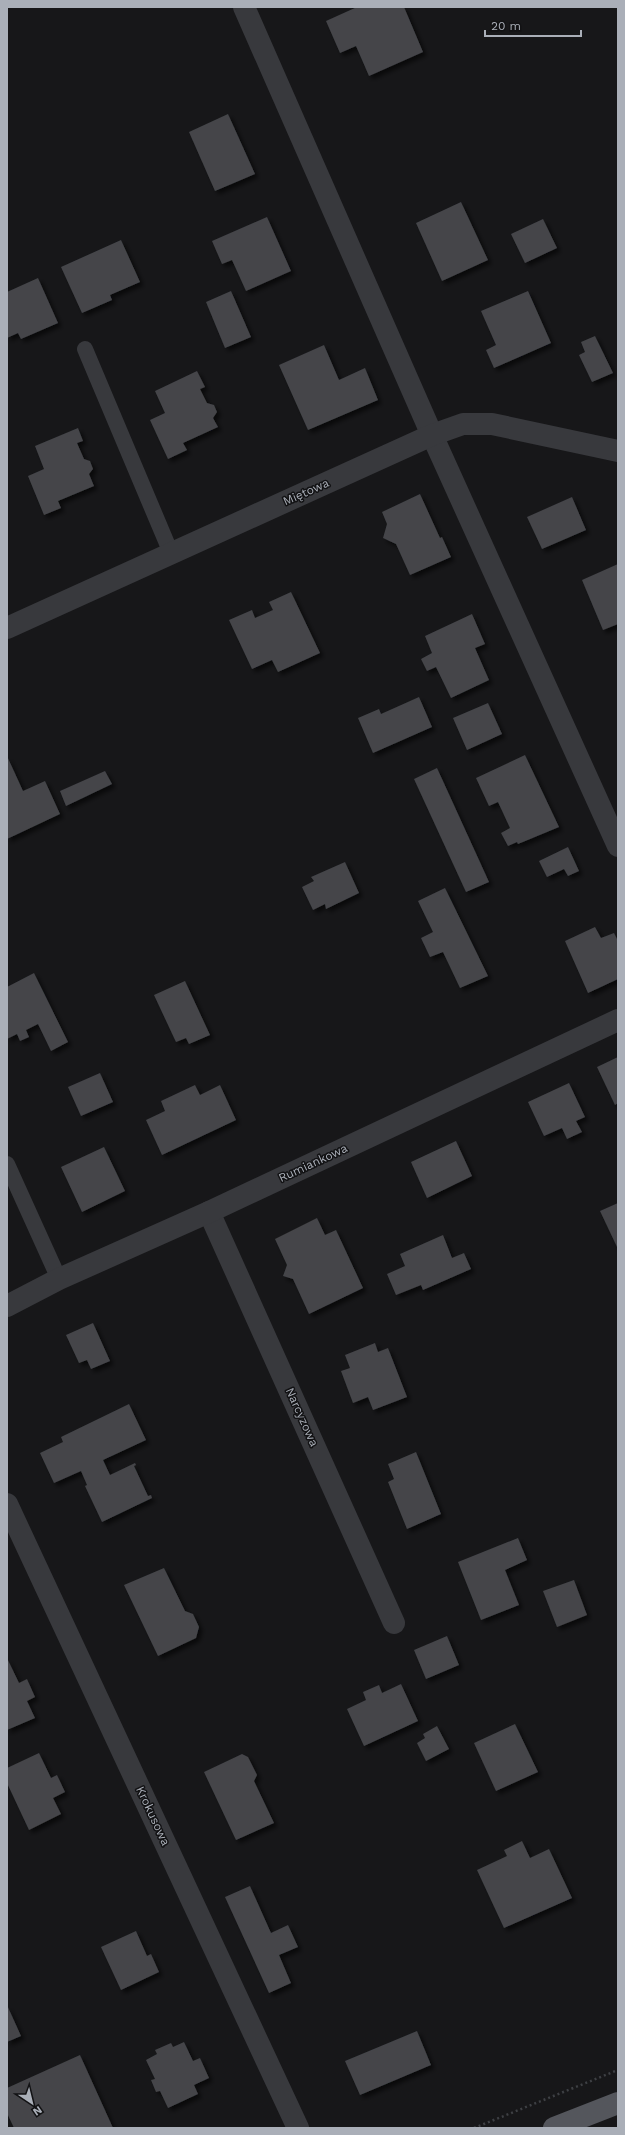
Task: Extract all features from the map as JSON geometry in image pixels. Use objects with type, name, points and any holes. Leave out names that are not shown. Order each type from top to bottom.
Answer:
[{"type":"main road","points":[[554,2128],[618,2102]]},
{"type":"street","points":[[244,7],[432,435],[618,846]]},
{"type":"street","name":"Miętowa","points":[[7,628],[432,435],[463,424],[492,424],[618,451]]},
{"type":"street","name":"Rumiankowa","points":[[7,1306],[59,1279],[209,1212],[618,1020]]},
{"type":"street","name":"Narcyzowa","points":[[209,1212],[394,1623]]},
{"type":"street","name":"Krokusowa","points":[[7,1504],[298,2128]]},
{"type":"lane","points":[[84,349],[171,553]]},
{"type":"lane","points":[[7,1164],[59,1279]]},
{"type":"building","points":[[357,7],[404,7],[423,52],[369,76],[356,46],[340,53],[326,21]]},
{"type":"building","points":[[228,114],[255,174],[215,191],[189,132]]},
{"type":"building","points":[[461,202],[488,260],[442,281],[416,223]]},
{"type":"building","points":[[267,217],[291,271],[246,291],[232,260],[222,264],[212,241]]},
{"type":"building","points":[[543,219],[557,248],[525,263],[511,234]]},
{"type":"building","points":[[121,240],[140,282],[110,295],[112,300],[82,313],[61,267]]},
{"type":"building","points":[[38,278],[58,323],[21,339],[18,333],[7,338],[7,292]]},
{"type":"building","points":[[231,291],[251,337],[225,348],[206,302]]},
{"type":"building","points":[[528,291],[551,343],[494,368],[486,350],[496,345],[481,311]]},
{"type":"building","points":[[595,336],[613,373],[592,382],[579,355],[585,352],[581,342]]},
{"type":"building","points":[[324,345],[339,380],[365,368],[378,400],[308,430],[279,365]]},
{"type":"building","points":[[197,371],[205,387],[200,389],[207,403],[214,405],[217,412],[213,418],[218,427],[183,443],[187,450],[168,459],[150,420],[165,413],[155,391]]},
{"type":"building","points":[[78,428],[83,441],[77,443],[84,459],[90,461],[93,469],[89,474],[94,486],[58,501],[61,508],[44,515],[28,476],[44,469],[35,446]]},
{"type":"building","points":[[420,494],[440,538],[442,537],[451,557],[410,575],[396,544],[383,538],[387,524],[382,512]]},
{"type":"building","points":[[572,497],[586,530],[542,549],[527,517]]},
{"type":"building","points":[[618,564],[618,624],[603,630],[582,580]]},
{"type":"building","points":[[291,592],[320,653],[278,672],[272,660],[252,669],[229,620],[252,610],[255,618],[273,610],[269,602]]},
{"type":"building","points":[[472,614],[485,644],[475,648],[489,680],[451,698],[436,667],[427,671],[421,659],[432,653],[425,636]]},
{"type":"building","points":[[419,697],[432,727],[373,753],[358,718],[379,709],[381,714]]},
{"type":"building","points":[[488,703],[502,734],[467,750],[453,718]]},
{"type":"building","points":[[525,755],[559,827],[518,844],[517,842],[508,846],[501,833],[510,828],[498,802],[489,806],[476,778]]},
{"type":"building","points":[[7,756],[23,791],[45,781],[60,814],[7,839]]},
{"type":"building","points":[[437,768],[489,882],[466,892],[414,779]]},
{"type":"building","points":[[105,771],[112,784],[66,806],[60,791]]},
{"type":"building","points":[[568,847],[579,871],[568,876],[564,869],[547,877],[539,861]]},
{"type":"building","points":[[345,862],[359,893],[326,909],[325,904],[313,910],[302,887],[314,881],[311,877]]},
{"type":"building","points":[[445,888],[488,976],[460,988],[443,952],[430,957],[421,938],[433,932],[418,901]]},
{"type":"building","points":[[595,927],[601,938],[614,933],[618,941],[618,979],[588,993],[565,941]]},
{"type":"building","points":[[34,973],[68,1042],[51,1051],[38,1024],[26,1030],[29,1037],[20,1041],[17,1034],[7,1039],[7,987]]},
{"type":"building","points":[[185,981],[210,1035],[189,1044],[186,1038],[176,1042],[154,995]]},
{"type":"building","points":[[618,1057],[618,1103],[615,1105],[597,1067]]},
{"type":"building","points":[[100,1073],[113,1102],[81,1116],[68,1087]]},
{"type":"building","points":[[569,1083],[585,1117],[576,1121],[582,1132],[567,1139],[562,1128],[544,1136],[528,1102]]},
{"type":"building","points":[[195,1085],[200,1095],[220,1085],[236,1120],[162,1155],[146,1120],[165,1111],[161,1101]]},
{"type":"building","points":[[456,1141],[472,1176],[427,1198],[411,1162]]},
{"type":"building","points":[[104,1147],[125,1191],[82,1212],[61,1167]]},
{"type":"building","points":[[618,1203],[618,1249],[600,1211]]},
{"type":"building","points":[[317,1218],[325,1235],[336,1230],[363,1288],[309,1314],[293,1279],[283,1276],[287,1265],[275,1239]]},
{"type":"building","points":[[443,1235],[452,1258],[464,1253],[471,1269],[423,1290],[421,1285],[396,1295],[387,1274],[405,1266],[400,1254]]},
{"type":"building","points":[[93,1323],[110,1361],[91,1369],[87,1360],[79,1363],[66,1335]]},
{"type":"building","points":[[375,1343],[378,1352],[388,1348],[407,1397],[373,1410],[368,1397],[353,1403],[341,1371],[350,1368],[345,1355]]},
{"type":"building","points":[[129,1404],[146,1440],[103,1460],[110,1475],[135,1463],[136,1465],[134,1466],[148,1496],[151,1495],[152,1498],[102,1522],[85,1486],[87,1485],[81,1471],[54,1483],[40,1453],[63,1442],[61,1437]]},
{"type":"building","points":[[416,1452],[441,1514],[407,1529],[388,1482],[394,1479],[388,1464]]},
{"type":"building","points":[[518,1538],[527,1560],[505,1570],[519,1605],[481,1620],[458,1562]]},
{"type":"building","points":[[164,1568],[185,1611],[193,1614],[199,1627],[196,1638],[158,1656],[124,1585]]},
{"type":"building","points":[[574,1580],[587,1615],[557,1627],[543,1591]]},
{"type":"building","points":[[447,1636],[459,1665],[426,1679],[414,1650]]},
{"type":"building","points":[[7,1658],[19,1683],[27,1679],[35,1697],[27,1701],[35,1718],[7,1730]]},
{"type":"building","points":[[401,1684],[418,1721],[364,1746],[347,1709],[366,1700],[363,1692],[379,1685],[382,1693]]},
{"type":"building","points":[[515,1724],[538,1772],[496,1791],[474,1743]]},
{"type":"building","points":[[437,1726],[449,1749],[426,1761],[417,1743],[425,1738],[423,1734]]},
{"type":"building","points":[[39,1753],[51,1778],[57,1775],[65,1792],[53,1798],[61,1814],[29,1830],[7,1783],[7,1768]]},
{"type":"building","points":[[242,1754],[248,1757],[257,1775],[254,1781],[274,1823],[236,1840],[204,1772]]},
{"type":"building","points":[[522,1841],[530,1858],[549,1849],[572,1898],[504,1928],[477,1870],[507,1856],[504,1850]]},
{"type":"building","points":[[250,1886],[271,1933],[288,1925],[298,1947],[279,1955],[291,1983],[269,1993],[225,1897]]},
{"type":"building","points":[[136,1931],[147,1956],[151,1954],[159,1972],[121,1990],[101,1947]]},
{"type":"building","points":[[7,2005],[21,2036],[7,2042]]},
{"type":"building","points":[[417,2031],[431,2065],[360,2095],[345,2061]]},
{"type":"building","points":[[184,2042],[193,2061],[200,2058],[209,2078],[194,2085],[198,2094],[168,2108],[160,2091],[156,2092],[151,2080],[155,2079],[146,2060],[157,2054],[155,2050],[171,2043],[173,2047]]},
{"type":"building","points":[[80,2055],[113,2128],[14,2128],[7,2113],[7,2088]]}]
